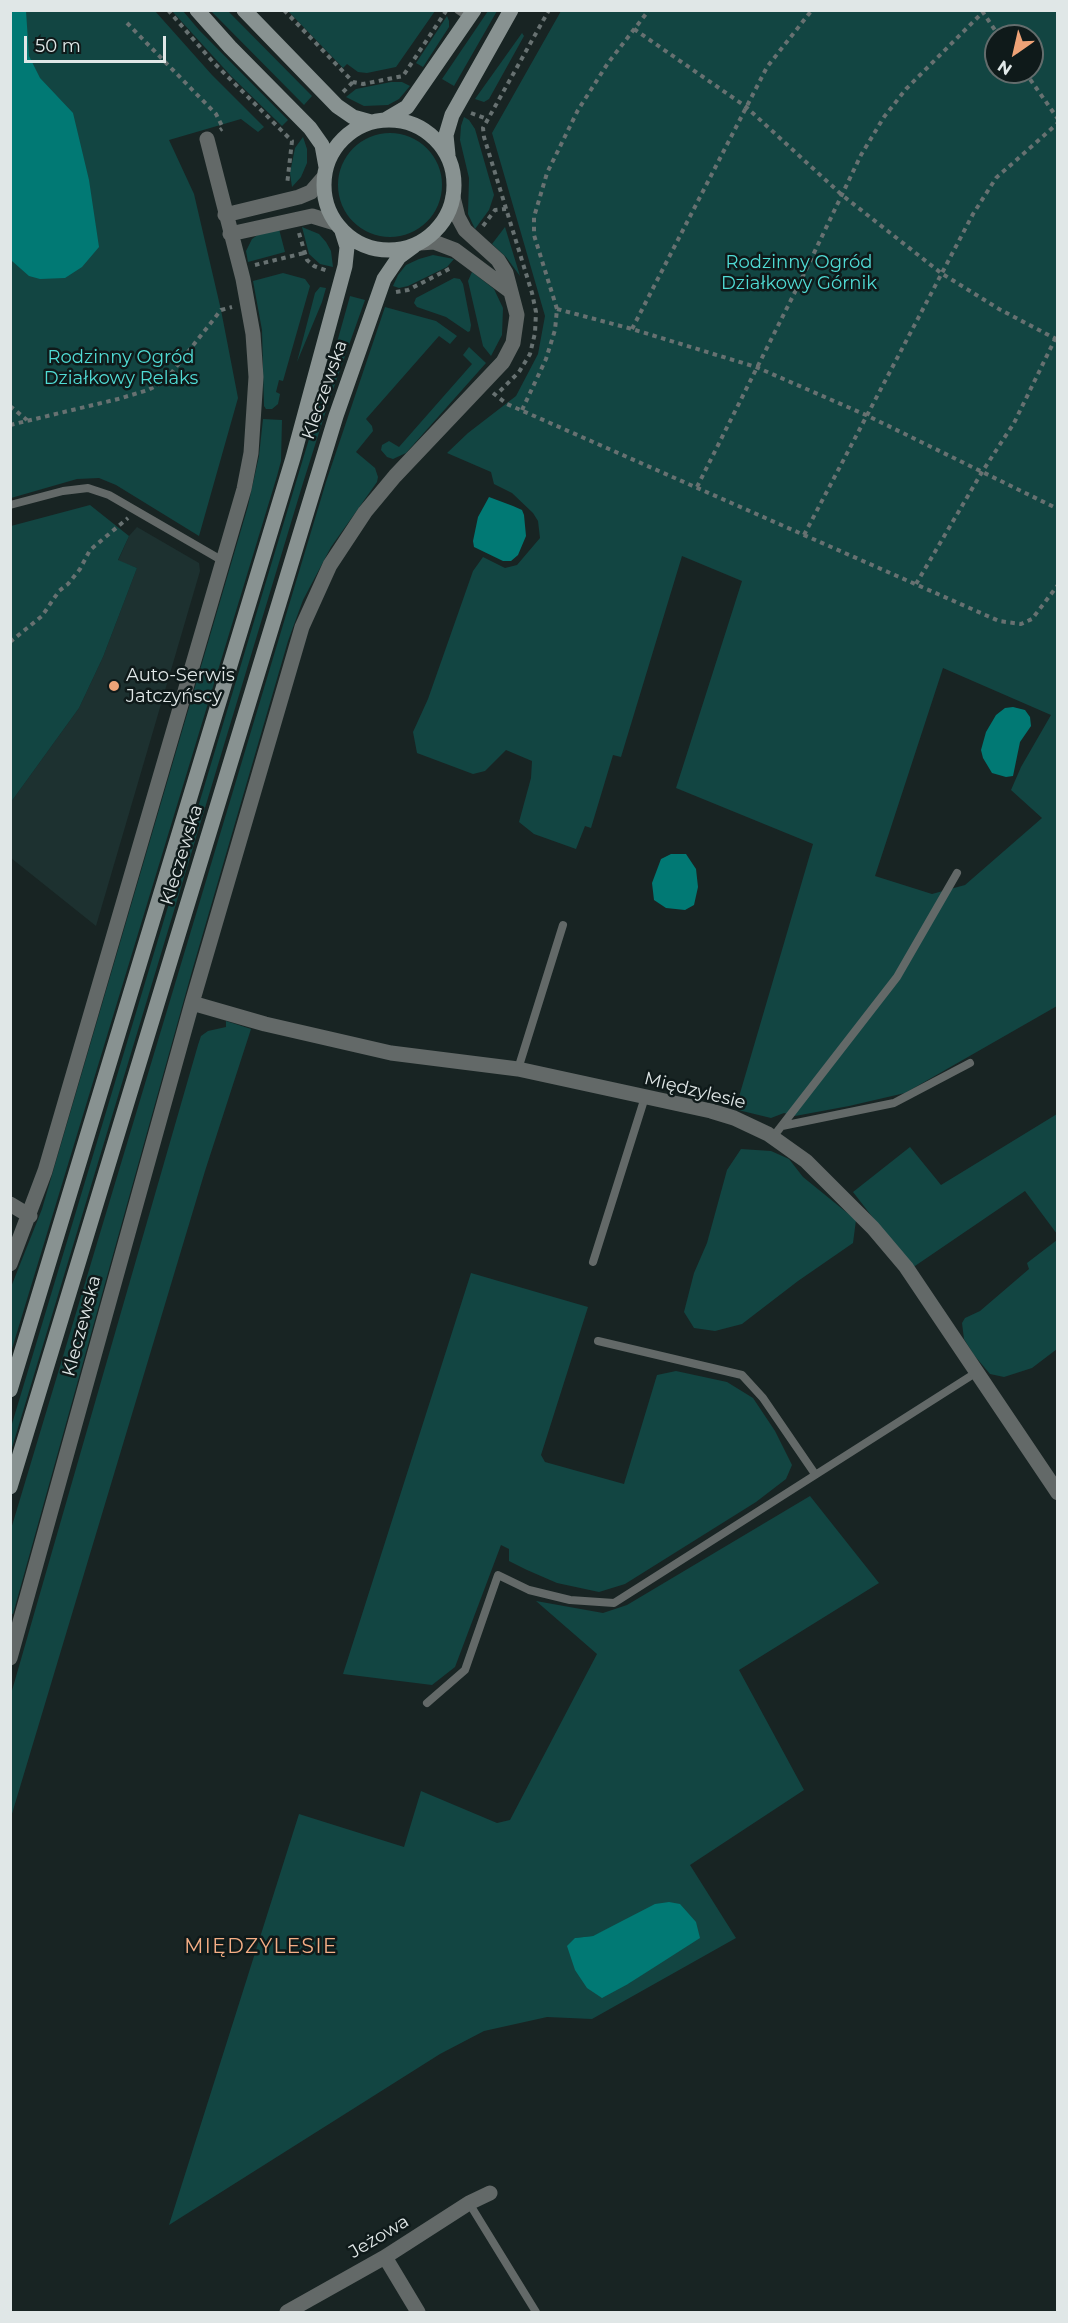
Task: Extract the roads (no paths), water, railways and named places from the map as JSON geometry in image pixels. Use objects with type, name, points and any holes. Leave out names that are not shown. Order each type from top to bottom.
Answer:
[{"type":"main road","points":[[197,10],[310,128],[322,145],[325,196],[339,227],[350,238],[370,248],[392,250],[417,244],[438,228],[450,209],[454,177],[446,135],[452,115],[511,10]]},
{"type":"main road","points":[[244,10],[336,106],[353,117],[407,122],[427,132],[449,158]]},
{"type":"main road","points":[[325,172],[331,155],[348,134],[407,107],[467,13]]},
{"type":"main road","name":"Kleczewska","points":[[10,1390],[293,458],[345,266],[347,247],[339,227]]},
{"type":"main road","name":"Kleczewska","points":[[10,1487],[336,416],[384,279],[399,257],[417,244]]},
{"type":"street","points":[[10,1264],[30,1216],[49,1160],[244,489],[254,425],[255,358],[248,303],[207,139]]},
{"type":"street","points":[[225,215],[311,192],[325,172]]},
{"type":"street","name":"Kleczewska","points":[[10,1658],[192,1003],[293,652],[321,583],[345,541],[370,505],[503,362],[513,344],[517,315],[503,266],[471,237],[461,224],[453,197]]},
{"type":"street","points":[[230,234],[312,216],[339,227]]},
{"type":"street","points":[[417,244],[434,242],[455,250],[510,291]]},
{"type":"street","name":"Międzylesie","points":[[192,1003],[391,1053],[518,1069],[726,1115],[778,1132],[889,1247],[925,1292],[1058,1493]]},
{"type":"street","points":[[10,1204],[30,1216]]},
{"type":"street","name":"Jeżowa","points":[[287,2313],[385,2257],[469,2203],[490,2193]]},
{"type":"street","points":[[385,2257],[418,2313]]},
{"type":"lane","points":[[10,505],[63,491],[88,488],[109,495],[223,561]]},
{"type":"lane","points":[[778,1132],[897,977],[957,873]]},
{"type":"lane","points":[[518,1069],[563,925]]},
{"type":"lane","points":[[778,1132],[894,1103],[970,1063]]},
{"type":"lane","points":[[593,1262],[645,1097]]},
{"type":"lane","points":[[598,1341],[742,1375],[763,1398],[815,1474]]},
{"type":"lane","points":[[428,1703],[465,1670],[498,1575],[529,1590],[570,1600],[614,1603],[977,1372]]},
{"type":"lane","points":[[469,2203],[536,2313]]},
{"type":"water","points":[[10,11],[26,11],[29,56],[40,78],[73,113],[89,180],[99,247],[82,267],[65,278],[40,279],[29,276],[12,261],[10,249]]},
{"type":"water","points":[[489,497],[522,510],[524,515],[526,536],[518,555],[511,561],[503,561],[474,547],[478,517]]},
{"type":"water","points":[[1005,708],[1025,710],[1030,717],[1031,726],[1020,742],[1013,776],[1006,777],[992,773],[981,750],[986,732],[996,715]]},
{"type":"water","points":[[671,854],[686,854],[696,869],[698,887],[694,905],[685,910],[666,908],[654,900],[652,883],[661,859]]},
{"type":"water","points":[[669,1902],[680,1904],[696,1922],[700,1938],[602,1998],[587,1988],[575,1970],[567,1946],[575,1938],[593,1936],[655,1904]]},
{"type":"place","name":"Auto-Serwis Jatczyńscy","points":[[114,686]]},
{"type":"district","name":"MIĘDZYLESIE","points":[[261,1947]]},
{"type":"park label","name":"Rodzinny Ogród Działkowy Górnik","points":[[799,273]]},
{"type":"park label","name":"Rodzinny Ogród Działkowy Relaks","points":[[121,368]]}]
